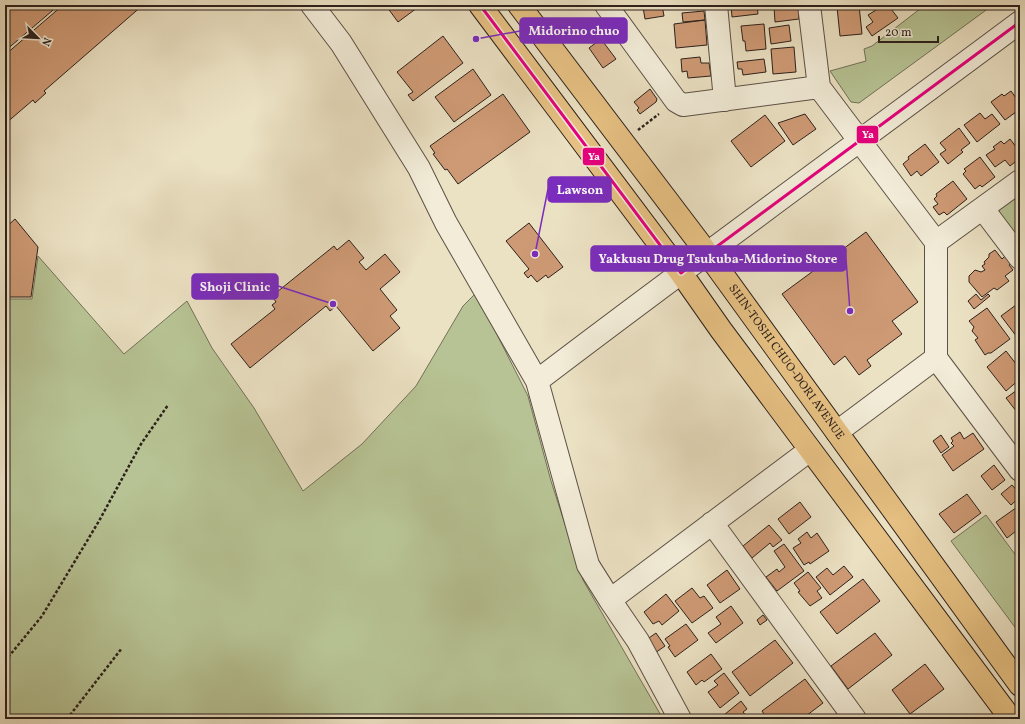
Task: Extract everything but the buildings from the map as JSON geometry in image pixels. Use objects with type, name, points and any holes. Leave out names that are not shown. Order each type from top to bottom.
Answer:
[{"type":"main road","points":[[480,5],[681,273],[721,330],[1011,719]]},
{"type":"main road","name":"SHIN-TOSHI CHUO-DORI AVENUE","points":[[518,5],[707,253],[1020,685]]},
{"type":"street","points":[[312,5],[341,42],[419,168],[446,223],[537,381],[588,566],[638,641],[680,719]]},
{"type":"street","points":[[606,5],[676,101],[683,105],[819,87]]},
{"type":"street","points":[[716,5],[725,100]]},
{"type":"street","points":[[810,5],[819,87],[936,242],[936,358],[1016,456]]},
{"type":"street","points":[[537,381],[707,253],[860,142],[1020,22]]},
{"type":"street","points":[[936,242],[1020,181]]},
{"type":"street","points":[[983,209],[1020,258]]},
{"type":"street","points":[[837,432],[936,358]]},
{"type":"street","points":[[610,600],[810,450]]},
{"type":"street","points":[[712,523],[855,719]]},
{"type":"path","points":[[637,130],[676,101]]},
{"type":"path","points":[[5,661],[42,616],[99,521],[141,444],[168,405]]},
{"type":"path","points":[[67,719],[122,648]]},
{"type":"green space","points":[[925,5],[993,5],[859,103],[851,102],[830,71],[866,61],[864,49],[872,46]]},
{"type":"green space","points":[[1020,191],[1020,245],[998,215],[1000,206]]},
{"type":"green space","points":[[38,256],[124,354],[187,301],[212,348],[254,408],[303,491],[362,444],[416,386],[463,306],[476,293],[528,396],[551,481],[583,580],[663,719],[8,719],[5,711],[5,299],[32,299]]},
{"type":"green space","points":[[986,515],[1020,561],[1020,634],[951,541]]},
{"type":"transit line","name":"Ya","points":[[480,5],[681,273],[1020,22]]},
{"type":"place","name":"Midorino chuo","points":[[476,39]]},
{"type":"place","name":"Lawson","points":[[535,254]]},
{"type":"place","name":"Shoji Clinic","points":[[333,304]]},
{"type":"place","name":"Yakkusu Drug Tsukuba-Midorino Store","points":[[850,311]]}]
